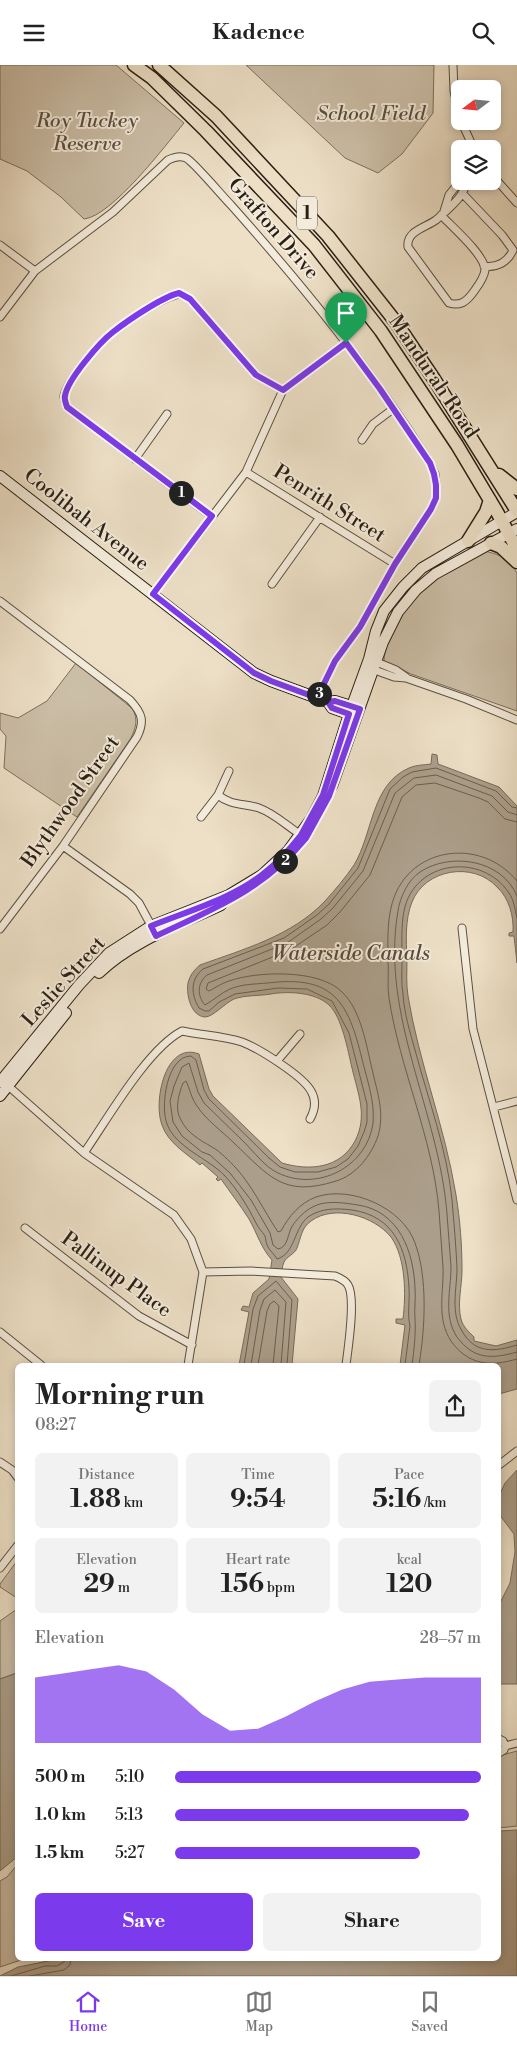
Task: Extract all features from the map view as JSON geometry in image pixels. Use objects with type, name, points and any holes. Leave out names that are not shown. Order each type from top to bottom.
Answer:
[{"type":"highway","name":"Mandurah Road","points":[[134,65],[152,78],[206,131],[314,245],[381,331],[510,528],[517,549]]},
{"type":"highway","name":"Mandurah Road","points":[[159,65],[216,116],[328,236],[395,321],[517,512]]},
{"type":"highway","points":[[491,469],[517,489]]},
{"type":"highway","points":[[468,541],[486,512],[490,500]]},
{"type":"highway","points":[[491,543],[501,547],[517,562]]},
{"type":"street","points":[[452,65],[453,80]]},
{"type":"street","name":"Grafton Drive","points":[[36,271],[112,212],[168,159],[176,156],[187,158],[272,251],[326,315],[430,463],[436,485],[436,498],[431,509],[395,564],[360,627],[335,661],[317,698]]},
{"type":"street","points":[[501,185],[517,203]]},
{"type":"street","points":[[442,213],[453,190]]},
{"type":"street","points":[[442,213],[482,260],[484,266],[482,279],[466,301],[455,305],[448,303],[408,247],[407,240],[410,235],[442,213],[464,190]]},
{"type":"street","points":[[462,193],[502,235],[513,250],[507,259],[498,265],[492,267],[484,266]]},
{"type":"street","points":[[0,245],[36,271],[0,317]]},
{"type":"street","points":[[212,516],[67,407],[64,395],[70,382],[97,347],[112,333],[167,298],[179,293],[190,299],[256,375],[283,390]]},
{"type":"street","points":[[153,594],[246,471],[283,390],[346,343]]},
{"type":"street","points":[[362,440],[373,424],[393,409]]},
{"type":"street","points":[[134,459],[167,414]]},
{"type":"street","name":"Penrith Street","points":[[246,471],[395,564]]},
{"type":"street","name":"Coolibah Avenue","points":[[0,476],[254,673],[328,702],[335,701],[354,712]]},
{"type":"street","name":"Leslie Street","points":[[2,1087],[79,985],[109,953],[229,895],[262,875],[303,837],[323,795],[372,665],[398,612],[416,590],[439,571],[491,543],[510,528],[517,512]]},
{"type":"street","points":[[272,584],[320,517]]},
{"type":"street","name":"Leslie Street","points":[[372,665],[380,620],[384,611],[403,587],[422,569],[468,541],[510,528]]},
{"type":"street","name":"Blythwood Street","points":[[0,601],[130,700],[142,715],[141,729],[137,737],[63,846],[0,929]]},
{"type":"street","points":[[372,665],[396,670],[406,678],[466,699],[517,720]]},
{"type":"street","points":[[201,817],[218,795],[229,771]]},
{"type":"street","points":[[218,795],[224,801],[258,808],[303,837]]},
{"type":"street","points":[[63,846],[130,894],[139,903],[154,931]]},
{"type":"street","points":[[462,928],[473,1029],[517,1200]]},
{"type":"street","points":[[84,1153],[130,1086],[163,1045],[182,1031],[240,1041],[277,1061],[310,1088],[316,1104],[310,1119]]},
{"type":"street","points":[[277,1061],[300,1034]]},
{"type":"street","points":[[2,1087],[35,1111],[84,1153],[174,1215],[191,1239],[203,1272],[188,1363]]},
{"type":"street","points":[[494,1107],[517,1101]]},
{"type":"street","name":"Pallinup Place","points":[[25,1228],[133,1312],[192,1345]]},
{"type":"street","points":[[203,1272],[250,1271],[335,1276],[344,1280],[350,1289],[351,1327],[346,1363]]},
{"type":"street","points":[[0,1332],[39,1363]]},
{"type":"street","points":[[501,1463],[517,1451]]},
{"type":"street","points":[[0,1462],[15,1474]]},
{"type":"street","points":[[0,1568],[15,1549]]},
{"type":"street","points":[[501,1740],[505,1746]]},
{"type":"street","points":[[501,1752],[505,1746],[517,1743]]},
{"type":"green space","name":"Roy Tuckey Reserve","points":[[0,65],[116,65],[184,123],[123,193],[96,215],[84,219],[61,197],[27,171],[0,159]]},
{"type":"green space","name":"School Field","points":[[246,65],[434,65],[433,113],[402,154],[378,173],[345,158]]},
{"type":"green space","points":[[485,551],[504,558],[517,573],[517,711],[411,674],[384,661],[386,649],[393,631],[410,603],[420,592],[443,574]]},
{"type":"green space","points":[[76,663],[133,709],[136,720],[131,738],[77,817],[4,768],[6,736],[0,729],[0,713],[18,718],[47,701]]},
{"type":"green space","points":[[15,1564],[15,1597],[0,1587],[0,1584]]},
{"type":"green space","points":[[15,1610],[15,1674],[0,1679],[0,1621]]},
{"type":"green space","points":[[517,1751],[517,1826],[501,1828],[501,1755]]},
{"type":"green space","points":[[15,1867],[15,1961],[18,1961],[0,1967],[0,1881],[7,1877]]},
{"type":"water","name":"Waterside Canals","points":[[432,754],[437,755],[438,764],[499,787],[517,806],[517,963],[514,936],[509,936],[509,933],[513,932],[513,926],[508,902],[497,887],[487,879],[475,874],[450,872],[427,882],[418,891],[412,902],[406,930],[408,996],[451,1170],[460,1223],[462,1276],[459,1307],[461,1319],[474,1337],[474,1341],[496,1346],[517,1340],[517,1389],[501,1393],[501,1363],[400,1363],[405,1325],[396,1323],[396,1319],[403,1319],[404,1277],[400,1255],[391,1237],[375,1223],[364,1218],[342,1213],[331,1213],[311,1221],[303,1230],[296,1250],[283,1264],[281,1277],[298,1299],[292,1363],[239,1363],[249,1312],[241,1310],[243,1306],[249,1307],[253,1293],[269,1279],[272,1260],[249,1219],[221,1179],[218,1181],[216,1179],[218,1177],[202,1163],[200,1165],[183,1152],[168,1137],[162,1125],[160,1115],[161,1089],[164,1076],[170,1065],[178,1056],[187,1052],[199,1054],[209,1089],[213,1096],[282,1163],[313,1167],[332,1162],[349,1150],[359,1132],[361,1105],[344,1035],[334,1010],[316,997],[301,993],[278,993],[234,999],[212,1015],[205,1017],[200,1016],[193,1009],[188,993],[188,983],[192,973],[200,965],[267,940],[298,924],[312,913],[325,901],[354,865],[374,811],[387,786],[397,775],[409,768],[431,764]]},
{"type":"water","points":[[517,1470],[517,1684],[501,1684],[501,1601],[510,1583],[515,1552],[514,1534],[501,1517],[501,1492],[505,1483]]},
{"type":"water","points":[[15,1674],[15,1859],[0,1871],[0,1679]]},
{"type":"water","points":[[517,1830],[517,1976],[0,1976],[18,1967],[48,1961],[501,1961],[501,1831]]},
{"type":"route","points":[[346,343],[283,390],[256,375],[190,299],[179,293],[167,298],[112,333],[97,347],[70,382],[64,395],[67,407],[212,516],[153,594],[260,677],[271,681],[317,698],[328,702],[332,708],[349,714],[323,795],[301,835],[306,838],[292,855],[264,879],[232,900],[156,936],[151,926],[229,895],[262,875],[288,851],[301,835],[306,838],[329,796],[360,709],[335,701],[328,702],[317,698],[335,661],[360,627],[395,564],[414,537],[436,498],[436,485],[430,463],[346,343]]}]
